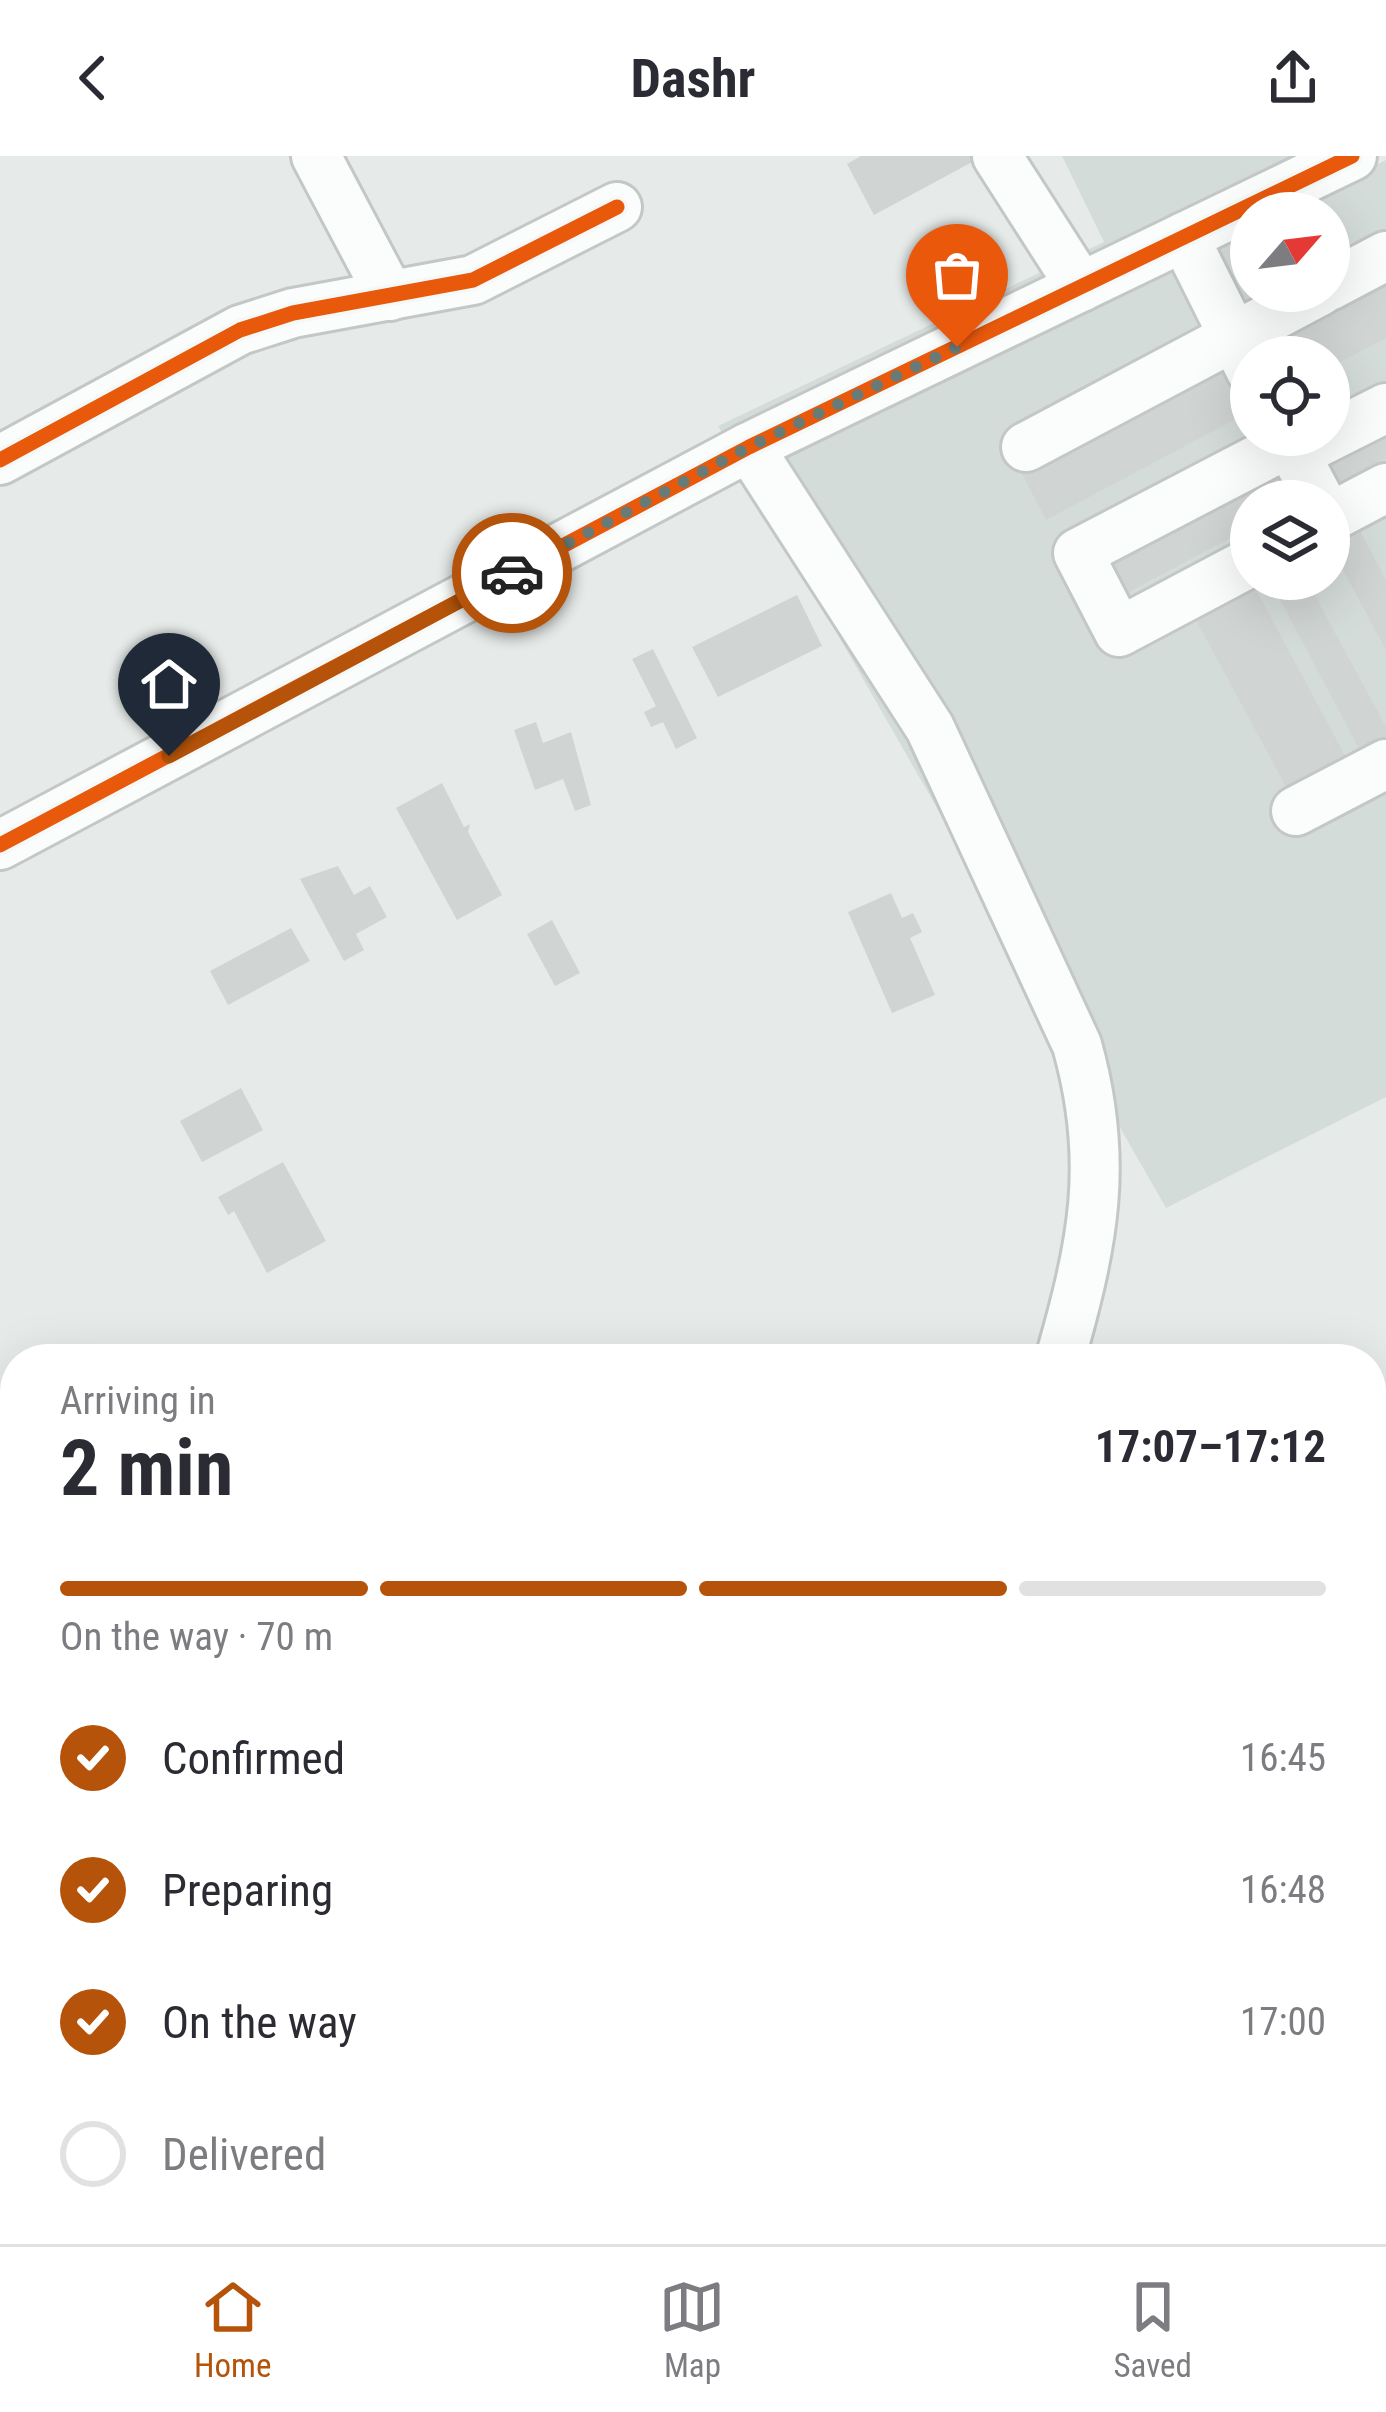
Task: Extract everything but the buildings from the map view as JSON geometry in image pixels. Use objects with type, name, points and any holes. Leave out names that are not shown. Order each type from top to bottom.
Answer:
[{"type":"street","points":[[316,156],[390,296]]},
{"type":"street","points":[[997,156],[1081,287]]},
{"type":"street","points":[[0,845],[749,447],[1332,161]]},
{"type":"street","points":[[0,460],[240,329],[293,313],[473,280],[617,207]]},
{"type":"street","points":[[1184,237],[1233,336]]},
{"type":"street","points":[[1350,275],[1386,256]]},
{"type":"street","points":[[1264,336],[1294,312]]},
{"type":"street","points":[[1026,447],[1230,359]]},
{"type":"street","points":[[1350,421],[1386,407]]},
{"type":"street","points":[[749,447],[929,728],[1077,1045],[1092,1100],[1097,1204],[1064,1344]]},
{"type":"street","points":[[1230,573],[1120,632],[1080,565],[1078,553],[1267,456]]},
{"type":"street","points":[[1350,507],[1386,488]]},
{"type":"street","points":[[1296,811],[1386,764]]},
{"type":"shaded area","points":[[1062,156],[1310,156],[725,438],[718,426],[1104,242]]},
{"type":"shaded area","points":[[1386,160],[1386,1097],[1166,1208],[744,471],[1230,236],[1230,312],[1350,312],[1350,192],[1321,192]]},
{"type":"cycle path","points":[[0,845],[749,447],[1352,156]]},
{"type":"cycle path","points":[[0,460],[240,330],[293,313],[473,280],[617,207]]},
{"type":"way so far","points":[[512,573],[749,447],[957,347]]},
{"type":"route","points":[[169,756],[512,573]]}]
